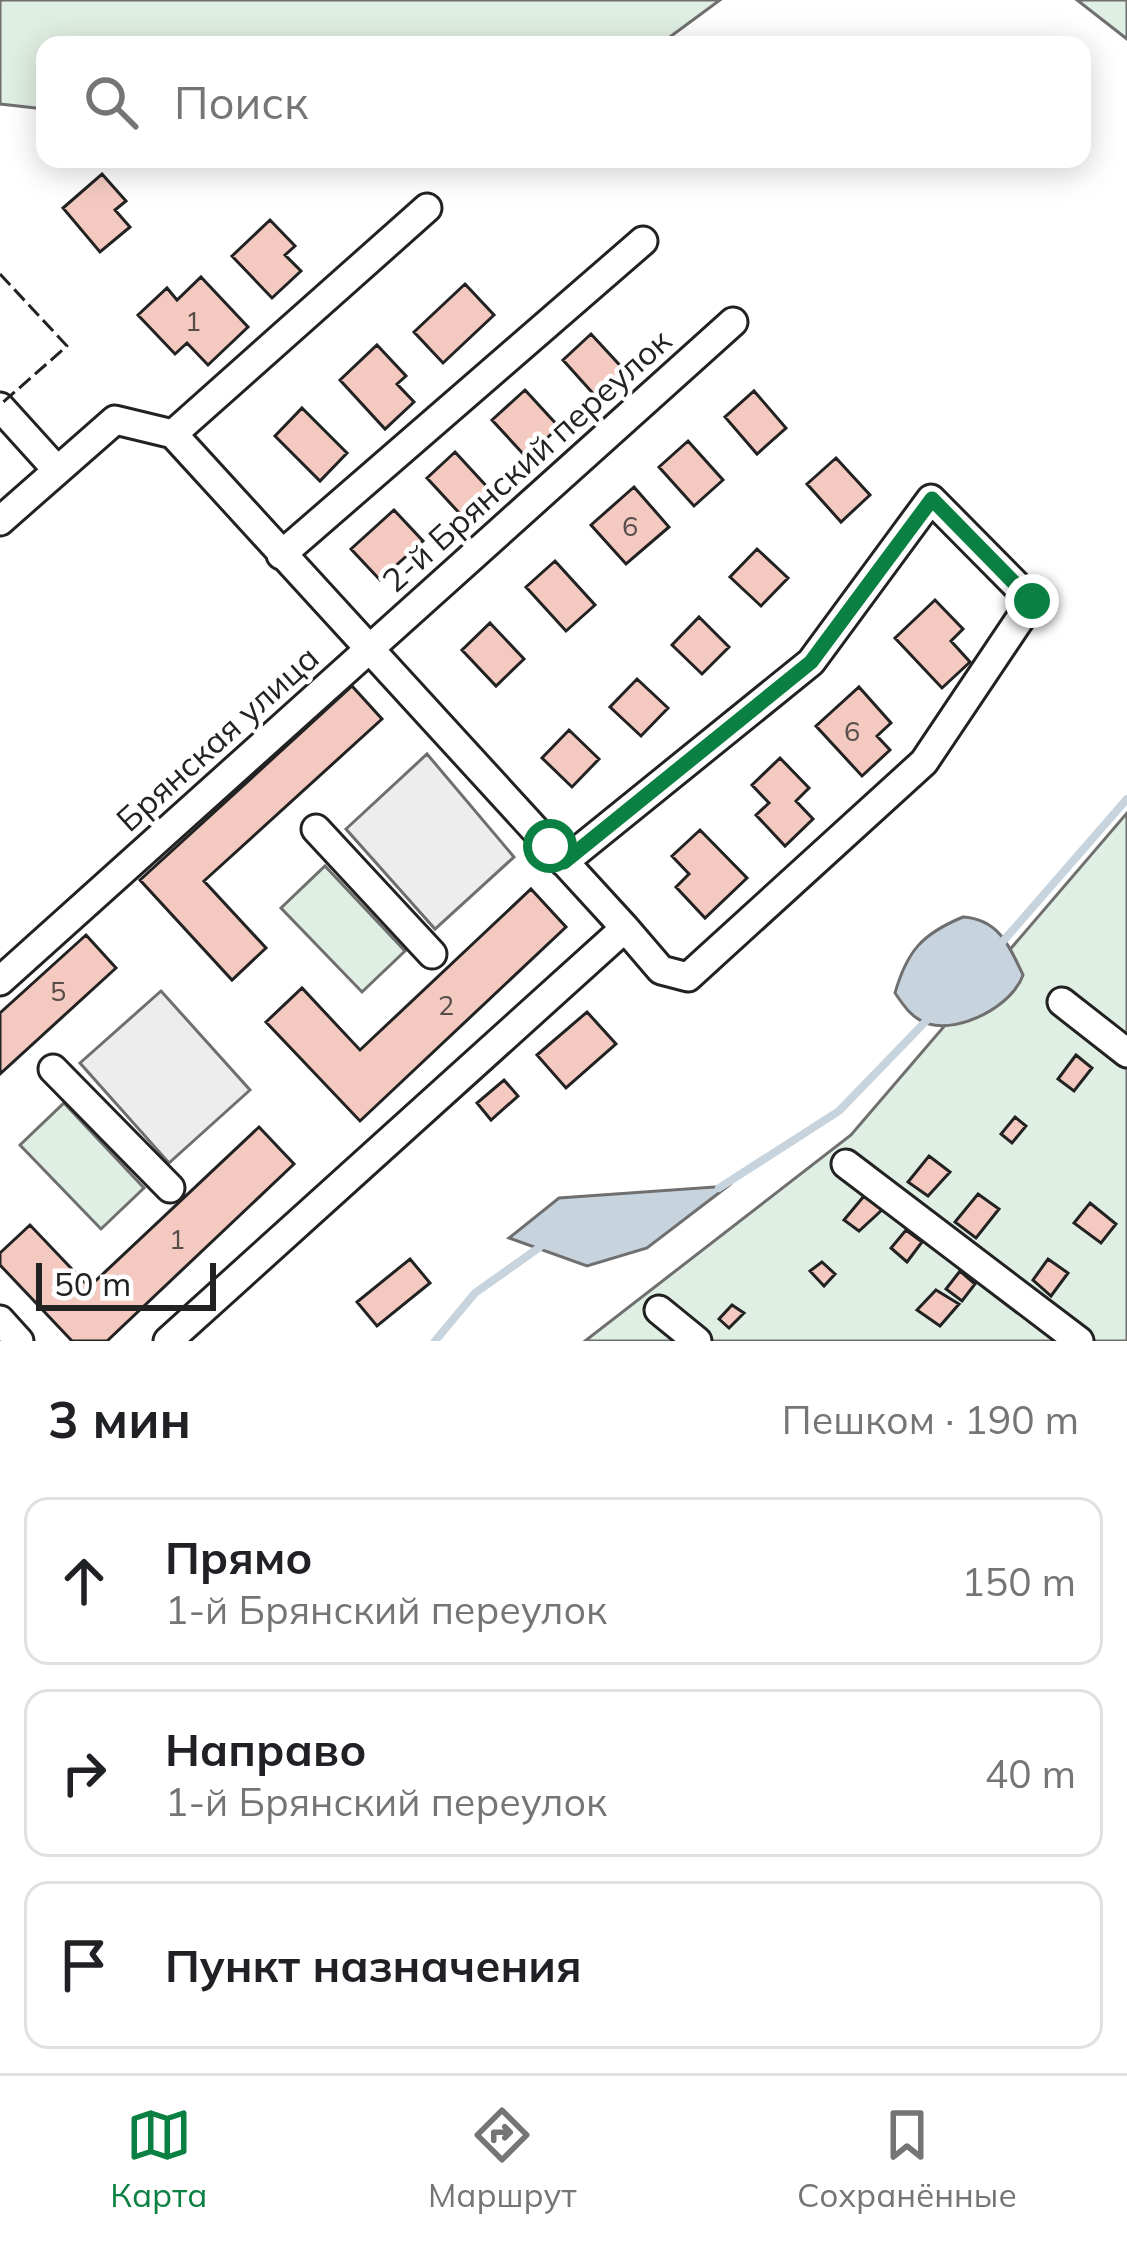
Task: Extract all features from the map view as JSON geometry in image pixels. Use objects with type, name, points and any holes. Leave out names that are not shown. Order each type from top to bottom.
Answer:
[{"type":"street","points":[[173,434],[427,208]]},
{"type":"street","points":[[281,555],[643,241]]},
{"type":"street","name":"2-й Брянский переулок","points":[[368,652],[733,322]]},
{"type":"street","points":[[0,406],[58,470]]},
{"type":"street","points":[[0,520],[115,420],[173,434],[368,652]]},
{"type":"street","name":"Брянская улица","points":[[0,981],[368,652],[661,970],[688,977],[924,762],[1032,601],[932,499],[811,662],[564,862]]},
{"type":"street","points":[[316,829],[432,954]]},
{"type":"street","points":[[167,1341],[625,928]]},
{"type":"street","points":[[1062,1002],[1127,1053]]},
{"type":"street","points":[[53,1069],[170,1188]]},
{"type":"street","points":[[846,1164],[1079,1341]]},
{"type":"street","points":[[659,1310],[697,1341]]},
{"type":"street","points":[[0,1320],[19,1341]]},
{"type":"green space","points":[[0,0],[720,0],[671,36],[36,36],[36,108],[0,104]]},
{"type":"green space","points":[[1077,0],[1127,0],[1127,39]]},
{"type":"green space","points":[[1127,813],[1127,1341],[585,1341],[851,1135]]},
{"type":"green space","points":[[325,866],[405,951],[362,992],[281,908]]},
{"type":"green space","points":[[64,1103],[144,1188],[101,1229],[20,1145]]},
{"type":"shaded area","points":[[427,754],[514,857],[435,929],[346,829]]},
{"type":"shaded area","points":[[963,917],[994,928],[1023,975],[1009,997],[984,1014],[956,1024],[929,1024],[913,1015],[895,993],[918,946]]},
{"type":"shaded area","points":[[161,991],[250,1090],[169,1163],[80,1063]]},
{"type":"shaded area","points":[[728,1186],[647,1248],[587,1266],[509,1238],[559,1198]]},
{"type":"building","points":[[102,174],[126,201],[115,210],[130,227],[100,252],[63,208]]},
{"type":"building","points":[[270,220],[295,246],[285,255],[301,271],[272,298],[232,256]]},
{"type":"building","points":[[201,277],[248,327],[208,365],[187,343],[175,354],[138,315],[167,288],[177,300]]},
{"type":"building","points":[[465,284],[494,315],[443,363],[414,332]]},
{"type":"building","points":[[591,334],[627,373],[598,399],[563,360]]},
{"type":"building","points":[[377,345],[406,376],[397,384],[414,402],[385,429],[340,380]]},
{"type":"building","points":[[525,390],[559,427],[526,457],[492,420]]},
{"type":"building","points":[[754,391],[786,428],[757,454],[725,417]]},
{"type":"building","points":[[302,408],[347,453],[320,481],[275,436]]},
{"type":"building","points":[[688,441],[723,480],[694,506],[659,467]]},
{"type":"building","points":[[455,452],[490,490],[462,516],[427,478]]},
{"type":"building","points":[[836,458],[870,495],[841,522],[807,484]]},
{"type":"building","points":[[634,487],[669,527],[626,564],[591,525]]},
{"type":"building","points":[[394,510],[423,541],[380,580],[351,549]]},
{"type":"building","points":[[757,549],[788,578],[761,606],[730,577]]},
{"type":"building","points":[[555,561],[595,605],[566,631],[526,587]]},
{"type":"building","points":[[935,600],[963,629],[951,641],[970,662],[942,688],[895,638]]},
{"type":"building","points":[[699,617],[729,647],[702,674],[672,645]]},
{"type":"building","points":[[490,623],[524,659],[496,686],[462,650]]},
{"type":"building","points":[[637,679],[668,708],[641,736],[610,707]]},
{"type":"building","points":[[352,686],[382,719],[204,881],[266,948],[232,980],[140,880]]},
{"type":"building","points":[[859,687],[891,723],[877,736],[890,750],[862,776],[816,726]]},
{"type":"building","points":[[569,730],[599,759],[572,787],[542,758]]},
{"type":"building","points":[[780,758],[809,788],[796,801],[813,819],[785,846],[756,815],[769,803],[752,785]]},
{"type":"building","points":[[700,830],[747,878],[705,918],[676,887],[689,874],[672,856]]},
{"type":"building","points":[[531,889],[566,927],[360,1121],[266,1022],[302,988],[360,1050]]},
{"type":"building","points":[[86,935],[116,968],[0,1074],[0,1013]]},
{"type":"building","points":[[587,1012],[616,1044],[566,1088],[537,1055]]},
{"type":"building","points":[[1076,1055],[1092,1068],[1074,1091],[1058,1079]]},
{"type":"building","points":[[504,1080],[518,1096],[491,1120],[477,1103]]},
{"type":"building","points":[[1015,1117],[1026,1126],[1012,1143],[1001,1134]]},
{"type":"building","points":[[259,1127],[294,1164],[107,1341],[72,1341],[0,1265],[0,1253],[30,1225],[89,1287]]},
{"type":"building","points":[[929,1156],[950,1172],[928,1196],[908,1182]]},
{"type":"building","points":[[978,1194],[999,1209],[976,1238],[955,1222]]},
{"type":"building","points":[[864,1196],[883,1209],[859,1231],[844,1220]]},
{"type":"building","points":[[1090,1203],[1116,1224],[1101,1243],[1074,1223]]},
{"type":"building","points":[[906,1230],[922,1242],[907,1262],[891,1248]]},
{"type":"building","points":[[410,1259],[430,1283],[377,1326],[357,1302]]},
{"type":"building","points":[[1048,1259],[1068,1273],[1051,1296],[1033,1280]]},
{"type":"building","points":[[822,1262],[835,1274],[824,1286],[810,1271]]},
{"type":"building","points":[[960,1271],[975,1284],[962,1301],[946,1289]]},
{"type":"building","points":[[936,1290],[959,1304],[940,1326],[917,1310]]},
{"type":"building","points":[[732,1305],[744,1313],[729,1328],[719,1319]]},
{"type":"waterway","points":[[998,947],[1127,799]]},
{"type":"waterway","points":[[719,1188],[839,1111],[929,1018]]},
{"type":"waterway","points":[[435,1341],[475,1293],[540,1247]]},
{"type":"fence","points":[[0,274],[67,346],[1,404]]},
{"type":"route","points":[[550,846],[564,862],[811,662],[932,499],[1032,601]]}]
